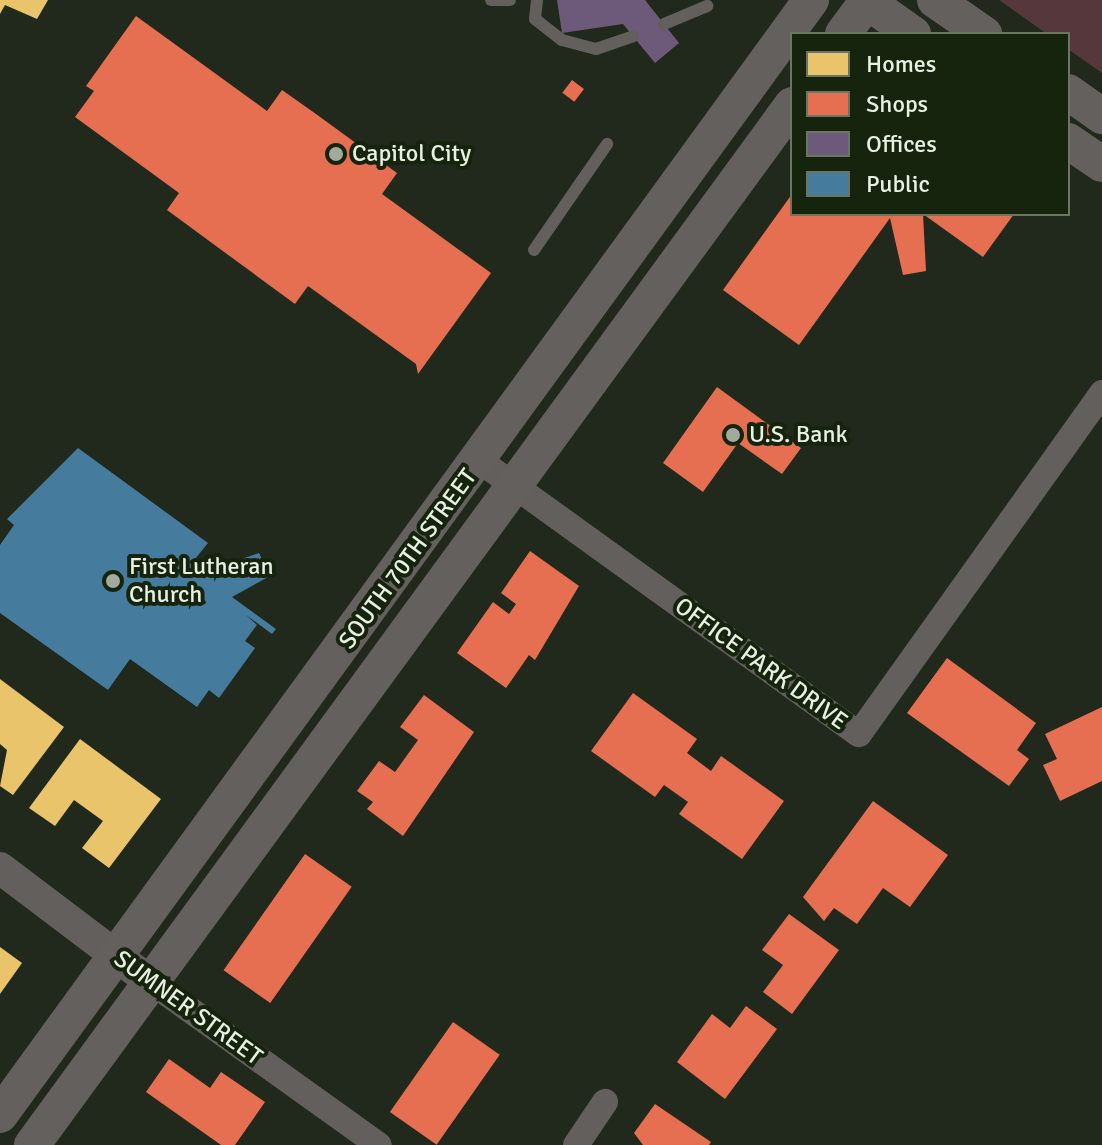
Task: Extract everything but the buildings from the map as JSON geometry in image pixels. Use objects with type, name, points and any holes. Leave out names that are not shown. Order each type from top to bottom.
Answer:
[{"type":"main road","name":"SOUTH 70TH STREET","points":[[0,1115],[480,461],[811,0]]},
{"type":"main road","points":[[844,32],[867,0],[910,32]]},
{"type":"main road","points":[[935,0],[981,32]]},
{"type":"main road","points":[[1070,93],[1102,116]]},
{"type":"main road","name":"SOUTH 70TH STREET","points":[[32,1145],[790,108]]},
{"type":"main road","points":[[1070,142],[1102,164]]},
{"type":"street","name":"OFFICE PARK DRIVE","points":[[480,461],[859,734],[1102,393]]},
{"type":"street","name":"SUMNER STREET","points":[[0,868],[151,982],[379,1145]]},
{"type":"street","points":[[576,1145],[605,1102]]},
{"type":"lane","points":[[491,0],[510,0]]},
{"type":"lane","points":[[537,0],[535,19],[562,40],[596,49],[633,36]]},
{"type":"lane","points":[[664,24],[707,6]]},
{"type":"lane","points":[[534,250],[607,144]]},
{"type":"shaded area","points":[[999,0],[1102,0],[1102,73],[1070,50],[1070,32],[1044,32]]},
{"type":"place","name":"Capitol City","points":[[336,154]]},
{"type":"place","name":"U.S. Bank","points":[[733,435]]},
{"type":"place","name":"First Lutheran Church","points":[[113,581]]}]
